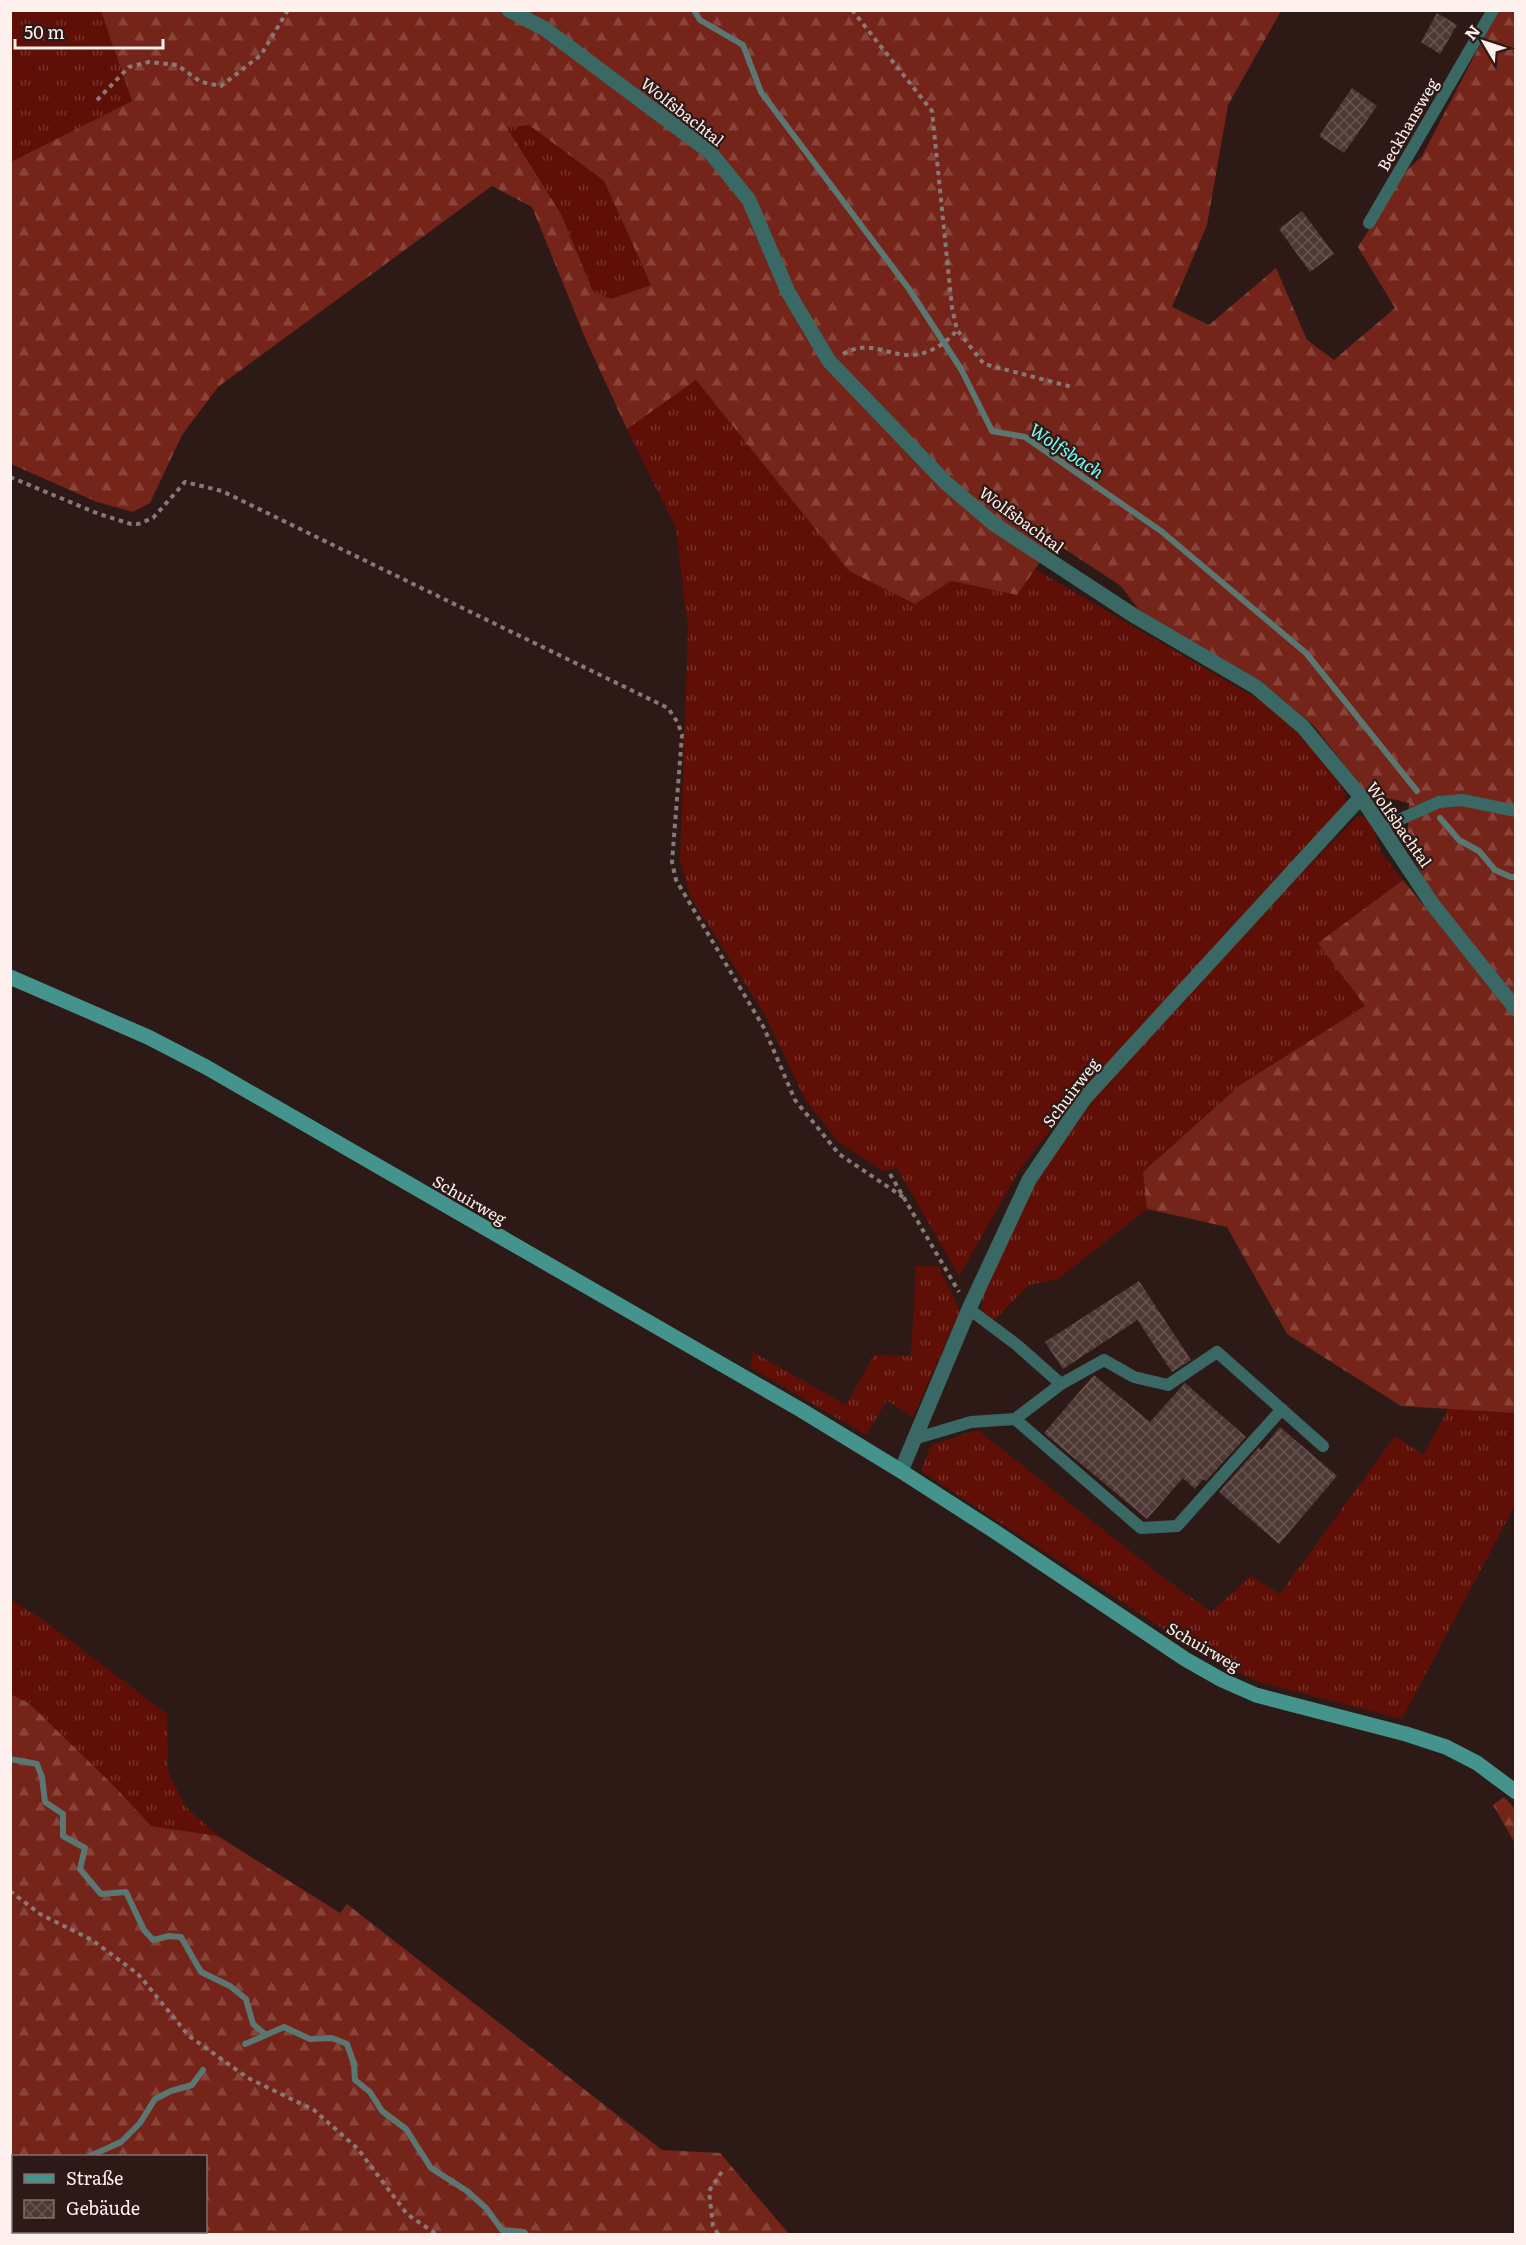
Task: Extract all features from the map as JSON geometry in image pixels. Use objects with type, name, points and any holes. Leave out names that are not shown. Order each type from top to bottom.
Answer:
[{"type":"main road","name":"Schuirweg","points":[[10,977],[148,1037],[206,1067],[801,1410],[901,1471],[1185,1659],[1222,1680],[1256,1695],[1406,1734],[1446,1747],[1477,1763],[1515,1792]]},
{"type":"street","name":"Wolfsbachtal","points":[[509,10],[545,29],[710,152],[749,200],[789,292],[829,361],[946,483],[993,524],[1132,615],[1256,687],[1303,727],[1361,797],[1433,905],[1515,1009]]},
{"type":"street","name":"Schuirweg","points":[[901,1471],[917,1438],[969,1309],[1029,1180],[1083,1099],[1361,797]]},
{"type":"lane","name":"Beckhansweg","points":[[1369,223],[1493,10]]},
{"type":"lane","points":[[1383,827],[1439,802],[1462,800],[1515,811]]},
{"type":"lane","points":[[969,1309],[1017,1345],[1061,1384]]},
{"type":"lane","points":[[917,1438],[971,1422],[1015,1419],[1061,1384],[1104,1360],[1134,1377],[1167,1385],[1217,1352],[1323,1446]]},
{"type":"lane","points":[[1015,1419],[1141,1528],[1177,1526],[1282,1409]]},
{"type":"path","points":[[97,100],[129,67],[149,62],[177,65],[201,82],[220,86],[261,55],[288,10]]},
{"type":"path","points":[[852,10],[932,111],[952,308],[957,330],[984,364],[1072,387]]},
{"type":"path","points":[[829,361],[853,348],[872,346],[909,355],[929,352],[957,330]]},
{"type":"path","points":[[10,477],[99,514],[131,524],[146,522],[153,518],[185,482],[222,491],[409,584],[668,708],[678,723],[682,735],[672,861],[676,880],[764,1028],[795,1100],[839,1154],[903,1197]]},
{"type":"path","points":[[890,1174],[969,1309]]},
{"type":"path","points":[[10,1891],[40,1914],[92,1940],[138,1974],[189,2036],[248,2078],[314,2110],[358,2149],[407,2214],[436,2235]]},
{"type":"path","points":[[718,2235],[712,2226],[709,2191],[723,2170]]},
{"type":"green space","points":[[11,11],[101,11],[132,101],[11,162]]},
{"type":"green space","points":[[101,11],[1281,11],[1228,105],[1207,225],[1172,307],[1209,325],[1276,268],[1307,340],[1334,360],[1395,308],[1358,247],[1405,172],[1422,156],[1493,20],[1500,11],[1515,11],[1515,998],[1433,895],[1407,847],[1409,803],[1366,793],[1314,726],[1262,683],[1139,610],[1121,586],[1054,542],[1017,595],[951,581],[915,604],[849,571],[696,380],[627,429],[586,340],[532,207],[492,186],[218,387],[182,435],[150,503],[133,512],[97,502],[11,464],[11,162],[132,101]],"holes":[[[529,125],[604,181],[651,285],[611,299],[593,291],[561,214],[507,128]]]},
{"type":"green space","points":[[529,125],[604,181],[651,285],[611,299],[593,291],[561,214],[506,128]]},
{"type":"green space","points":[[695,379],[850,571],[915,604],[951,581],[1016,595],[1035,569],[1266,704],[1310,746],[1346,795],[1344,810],[1079,1094],[1020,1169],[959,1276],[897,1168],[883,1171],[838,1142],[805,1099],[765,1015],[690,896],[680,861],[688,629],[676,528],[627,429]]},
{"type":"green space","points":[[1358,816],[1369,818],[1382,854],[1403,880],[1318,943],[1365,1006],[1240,1085],[1144,1172],[1147,1209],[1058,1279],[1029,1285],[992,1322],[982,1309],[983,1293],[1037,1178],[1089,1103],[1282,893]]},
{"type":"green space","points":[[1403,880],[1515,1018],[1515,1413],[1401,1406],[1287,1334],[1227,1227],[1147,1209],[1143,1172],[1240,1085],[1365,1006],[1318,943]]},
{"type":"green space","points":[[916,1266],[938,1266],[960,1311],[913,1417],[887,1400],[866,1435],[751,1368],[753,1352],[846,1405],[874,1355],[911,1356]]},
{"type":"green space","points":[[1449,1408],[1515,1413],[1515,1505],[1402,1719],[1256,1681],[1208,1658],[921,1471],[931,1445],[978,1430],[1164,1578],[1211,1612],[1251,1576],[1280,1594],[1395,1436],[1423,1455]]},
{"type":"green space","points":[[11,1600],[42,1619],[167,1714],[168,1771],[185,1806],[218,1836],[151,1826],[31,1704],[11,1694]]},
{"type":"green space","points":[[11,1694],[30,1704],[115,1787],[151,1826],[218,1836],[340,1913],[347,1904],[662,2150],[720,2153],[789,2234],[11,2234]]},
{"type":"green space","points":[[1504,1797],[1515,1809],[1515,1843],[1493,1805]]},
{"type":"building","points":[[1437,13],[1457,25],[1440,54],[1421,42]]},
{"type":"building","points":[[1352,88],[1377,106],[1344,153],[1319,136]]},
{"type":"building","points":[[1302,211],[1334,254],[1310,272],[1279,229]]},
{"type":"building","points":[[1139,1281],[1191,1360],[1172,1372],[1138,1321],[1139,1319],[1063,1369],[1045,1342]]},
{"type":"building","points":[[1094,1375],[1150,1422],[1185,1383],[1246,1437],[1206,1481],[1203,1479],[1195,1489],[1183,1478],[1147,1519],[1044,1433]]},
{"type":"building","points":[[1280,1427],[1337,1476],[1279,1544],[1219,1492],[1259,1447],[1261,1450]]},
{"type":"waterway","name":"Wolfsbach","points":[[694,10],[700,20],[743,45],[761,92],[909,289],[961,369],[992,431],[1025,437],[1161,531],[1306,653],[1417,791]]},
{"type":"waterway","name":"Wolfsbach","points":[[1440,818],[1459,840],[1479,851],[1495,870],[1516,877]]},
{"type":"waterway","points":[[10,1759],[37,1764],[42,1777],[45,1802],[63,1814],[63,1836],[85,1848],[80,1869],[101,1894],[126,1892],[144,1930],[153,1940],[169,1936],[181,1937],[201,1972],[230,1986],[246,1999],[253,2024],[266,2035],[284,2027],[310,2039],[332,2038],[347,2044],[354,2064],[355,2080],[370,2092],[382,2111],[406,2129],[431,2168],[467,2191],[486,2208],[502,2230],[526,2234]]},
{"type":"waterway","points":[[245,2044],[266,2035]]},
{"type":"waterway","points":[[92,2155],[121,2142],[140,2123],[155,2099],[171,2091],[192,2085],[203,2070]]}]
